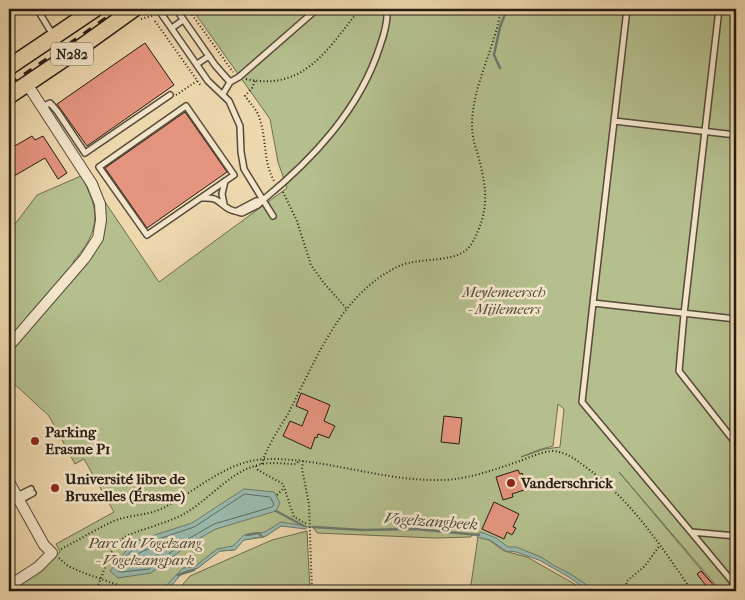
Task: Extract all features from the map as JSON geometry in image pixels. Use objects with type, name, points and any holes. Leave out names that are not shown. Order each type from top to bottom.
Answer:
[{"type":"main road","name":"N282","points":[[9,67],[95,9]]},
{"type":"main road","name":"N282","points":[[9,96],[134,9]]},
{"type":"street","points":[[9,346],[85,258],[98,238],[101,220],[100,204],[92,184],[27,84]]},
{"type":"street","points":[[9,482],[44,544],[52,554],[38,567],[9,586]]},
{"type":"lane","points":[[37,9],[54,37]]},
{"type":"lane","points":[[158,9],[208,81],[229,101],[240,126],[244,169],[273,216]]},
{"type":"lane","points":[[176,9],[230,82]]},
{"type":"lane","points":[[223,94],[230,82],[239,77],[317,9]]},
{"type":"lane","points":[[201,198],[213,197],[229,209],[242,213],[258,205],[322,143],[351,107],[376,58],[384,34],[388,9]]},
{"type":"lane","points":[[627,9],[582,402],[736,586]]},
{"type":"lane","points":[[719,9],[679,371],[736,442]]},
{"type":"lane","points":[[172,28],[183,20]]},
{"type":"lane","points":[[197,64],[209,56]]},
{"type":"lane","points":[[42,107],[50,103],[54,107],[85,153],[170,95]]},
{"type":"lane","points":[[186,106],[234,175],[201,198],[147,235],[99,167],[186,106]]},
{"type":"lane","points":[[614,121],[736,135]]},
{"type":"lane","points":[[224,204],[222,194],[225,181]]},
{"type":"lane","points":[[593,303],[736,320]]},
{"type":"lane","points":[[18,499],[32,491]]},
{"type":"lane","points":[[691,532],[736,536]]},
{"type":"path","points":[[262,464],[334,326],[346,308],[371,286],[400,266],[418,261],[456,256],[468,249],[472,242],[485,210],[486,196],[472,127],[473,112],[484,66],[499,23],[500,9]]},
{"type":"path","points":[[155,21],[201,86]]},
{"type":"path","points":[[170,95],[172,97],[197,81]]},
{"type":"path","points":[[255,81],[245,96],[260,120],[265,140],[268,171],[279,186],[297,221],[311,265],[326,286],[346,308]]},
{"type":"path","points":[[59,550],[116,520],[143,515],[166,507],[197,486],[236,466],[264,459],[302,460],[377,474],[444,480],[481,473],[548,451],[564,452],[597,475],[619,494],[660,545],[692,591]]},
{"type":"path","points":[[95,591],[112,552],[122,538],[178,516],[198,504],[234,476],[256,466],[262,464],[296,464],[302,460]]},
{"type":"path","points":[[302,460],[309,504],[312,591]]},
{"type":"path","points":[[256,466],[258,470],[283,484],[294,517],[306,524]]},
{"type":"path","points":[[277,495],[284,488]]},
{"type":"path","points":[[625,591],[627,582],[645,566],[660,545]]},
{"type":"path","points":[[108,550],[112,552]]},
{"type":"path","points":[[58,557],[68,566],[132,590]]},
{"type":"green space","points":[[192,9],[736,9],[736,591],[721,591],[619,472],[719,591],[594,591],[538,558],[508,549],[484,534],[471,535],[471,537],[435,538],[317,533],[313,527],[281,526],[264,537],[243,540],[234,550],[219,551],[196,569],[184,569],[165,591],[9,591],[40,571],[60,552],[56,544],[114,512],[84,459],[75,464],[49,416],[9,379],[9,232],[37,195],[81,176],[92,200],[95,221],[88,241],[73,262],[79,271],[88,261],[103,199],[159,282],[287,188],[278,162],[270,119]],"holes":[[[558,404],[564,409],[560,447],[545,449],[521,457],[553,446]]]},
{"type":"green space","points":[[307,531],[310,591],[177,591],[190,576],[272,540]]},
{"type":"green space","points":[[478,537],[489,540],[504,551],[527,557],[587,591],[470,591]]},
{"type":"water","points":[[244,489],[274,492],[280,503],[276,511],[216,529],[191,543],[151,573],[118,578],[110,571],[133,542],[192,523]]},
{"type":"water","points":[[281,522],[306,526],[306,529],[281,526],[266,536],[244,540],[235,550],[220,551],[198,568],[183,572],[167,591],[161,591],[183,568],[194,567],[217,549],[233,546],[244,535],[265,532]]},
{"type":"water","points":[[481,532],[496,538],[508,547],[516,547],[541,557],[596,591],[589,591],[539,560],[516,552],[506,551],[490,540],[477,537]]},
{"type":"building","points":[[145,43],[174,85],[87,146],[57,104]]},
{"type":"building","points":[[185,112],[227,172],[147,228],[105,168]]},
{"type":"building","points":[[32,136],[35,140],[43,136],[67,173],[58,179],[45,158],[9,179],[9,152],[14,149],[13,147]]},
{"type":"building","points":[[301,393],[330,405],[324,421],[335,426],[329,438],[318,434],[311,449],[283,436],[290,421],[302,426],[308,411],[296,406]]},
{"type":"building","points":[[444,416],[462,418],[459,444],[441,442]]},
{"type":"building","points":[[518,470],[520,474],[522,473],[526,484],[523,485],[524,490],[512,494],[513,497],[503,500],[496,477]]},
{"type":"building","points":[[494,502],[519,514],[513,527],[516,528],[512,535],[507,532],[504,539],[482,529]]},
{"type":"building","points":[[701,571],[719,591],[710,591],[697,574]]},
{"type":"waterway","points":[[500,68],[494,55],[500,27],[507,9]]},
{"type":"waterway","points":[[276,511],[304,526]]},
{"type":"waterway","name":"Vogelzangbeek","points":[[313,527],[362,530],[415,529],[479,535]]},
{"type":"waterway","name":"Vogelzangbeek","points":[[247,535],[258,533],[261,535]]},
{"type":"waterway","name":"Vogelzangbeek","points":[[178,575],[194,570]]},
{"type":"railway","points":[[9,84],[118,9]]},
{"type":"place","name":"Parking Erasme P1","points":[[35,441]]},
{"type":"place","name":"Vanderschrick","points":[[511,483]]},
{"type":"place","name":"Université libre de Bruxelles (Érasme)","points":[[55,488]]},
{"type":"park label","name":"Meylemeersch - Mijlemeers","points":[[504,300]]},
{"type":"park label","name":"Parc du Vogelzang - Vogelzangpark","points":[[145,552]]}]
